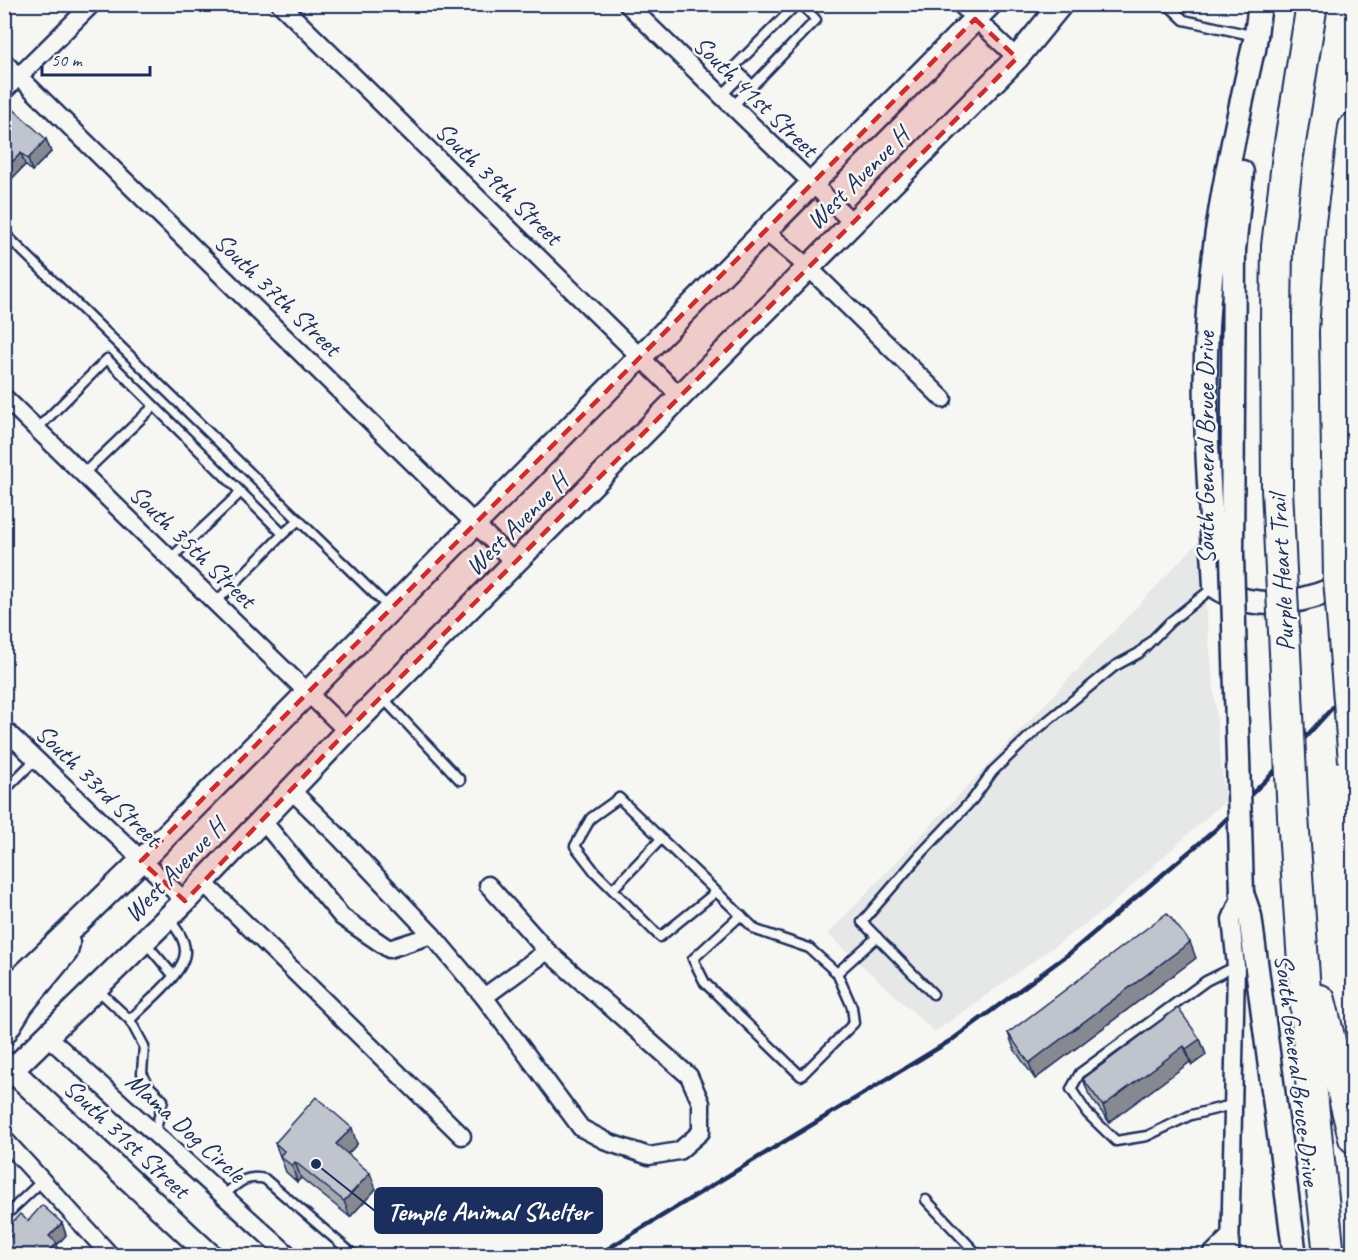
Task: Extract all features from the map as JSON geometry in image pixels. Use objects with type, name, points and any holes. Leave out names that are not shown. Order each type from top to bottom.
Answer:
[{"type":"highway","name":"Purple Heart Trail","points":[[1312,4],[1281,212],[1276,319],[1277,489],[1293,816],[1320,1002],[1353,1138]]},
{"type":"highway","points":[[1353,128],[1342,224],[1335,332],[1339,579],[1353,761]]},
{"type":"highway","points":[[1293,816],[1312,1094],[1329,1256]]},
{"type":"main road","name":"West Avenue H","points":[[7,1070],[48,1037],[185,901],[347,731],[682,398],[852,222],[1017,58],[1061,4]]},
{"type":"main road","name":"South General Bruce Drive","points":[[1260,4],[1234,250],[1233,557],[1242,893],[1250,916],[1295,1256]]},
{"type":"main road","name":"West Avenue H","points":[[4,993],[141,861],[642,358],[812,185],[975,9]]},
{"type":"main road","points":[[1256,36],[1234,136],[1216,242],[1206,354],[1215,586],[1227,594],[1265,603],[1306,599],[1334,590],[1353,579]]},
{"type":"main road","points":[[4,1034],[22,1005],[66,952],[70,930]]},
{"type":"main road","name":"South 31st Street","points":[[7,1070],[211,1256]]},
{"type":"street","points":[[4,91],[92,4]]},
{"type":"street","name":"South 39th Street","points":[[280,4],[682,398]]},
{"type":"street","name":"South 41st Street","points":[[627,4],[852,222]]},
{"type":"street","points":[[975,9],[1017,58]]},
{"type":"street","name":"South 37th Street","points":[[4,62],[516,564]]},
{"type":"street","points":[[766,232],[809,268],[943,399]]},
{"type":"street","name":"South 35th Street","points":[[4,398],[347,731]]},
{"type":"street","name":"South 33rd Street","points":[[4,729],[185,901]]},
{"type":"street","points":[[291,790],[432,935],[484,997],[581,1128],[610,1143],[649,1156],[679,1151],[701,1132],[701,1103],[689,1076],[548,951],[489,885]]},
{"type":"street","points":[[262,820],[342,917],[389,949],[432,935]]},
{"type":"street","points":[[203,882],[462,1136]]},
{"type":"street","name":"South General Bruce Drive","points":[[1230,1256],[1236,966],[1232,919],[1242,893]]},
{"type":"street","points":[[484,997],[548,951]]},
{"type":"street","name":"Mama Dog Circle","points":[[48,1037],[290,1256]]},
{"type":"street","points":[[4,1139],[111,1256]]},
{"type":"street","points":[[1210,1256],[1229,1238]]},
{"type":"lane","points":[[726,102],[753,86],[816,20],[800,4],[734,67],[753,86]]},
{"type":"lane","points":[[1167,4],[1184,20],[1256,36]]},
{"type":"lane","points":[[726,102],[742,75]]},
{"type":"lane","points":[[4,233],[391,609]]},
{"type":"lane","points":[[37,429],[107,359],[283,534]]},
{"type":"lane","points":[[83,474],[153,406]]},
{"type":"lane","points":[[170,559],[240,493]]},
{"type":"lane","points":[[215,603],[299,520]]},
{"type":"lane","points":[[933,994],[862,922],[919,856],[973,799],[993,771],[1062,707],[1115,666],[1139,653],[1170,622],[1215,586]]},
{"type":"lane","points":[[382,697],[460,780]]},
{"type":"lane","points":[[4,791],[36,759]]},
{"type":"lane","points":[[716,892],[660,937],[595,872],[574,846],[591,818],[619,798],[741,915],[756,930],[809,948],[837,973],[852,1007],[854,1023],[801,1076],[705,983],[693,959],[741,915]]},
{"type":"lane","points":[[613,889],[661,839]]},
{"type":"lane","points":[[130,1020],[173,975],[184,960],[185,950],[180,934],[168,918]]},
{"type":"lane","points":[[837,973],[877,937]]},
{"type":"lane","points":[[144,941],[173,975]]},
{"type":"lane","points":[[1232,1105],[1191,1115],[1147,1136],[1116,1141],[1087,1113],[1071,1089],[1080,1073],[1206,981],[1236,966]]},
{"type":"lane","points":[[97,989],[130,1020],[144,1046],[141,1073],[163,1100],[162,1115],[155,1133]]},
{"type":"lane","points":[[224,1195],[245,1178],[254,1176],[265,1179],[273,1183],[355,1256]]},
{"type":"lane","points":[[4,1217],[43,1180]]},
{"type":"lane","points":[[926,1200],[979,1256]]},
{"type":"highlighted area","points":[[975,19],[1017,58],[347,731],[185,901],[141,861]]},
{"type":"shaded area","points":[[1199,541],[1225,801],[1106,909],[935,1032],[828,934]]},
{"type":"building","points":[[10,106],[46,139],[28,159],[21,153],[4,170],[4,112]]},
{"type":"building","points":[[1167,913],[1190,942],[1029,1063],[1008,1033]]},
{"type":"building","points":[[1178,1008],[1200,1039],[1186,1049],[1184,1046],[1103,1106],[1083,1079]]},
{"type":"building","points":[[316,1097],[352,1128],[336,1144],[370,1173],[344,1201],[295,1162],[292,1166],[280,1156],[284,1151],[275,1143]]},
{"type":"building","points":[[42,1205],[62,1223],[49,1236],[57,1243],[45,1256],[38,1256],[33,1251],[29,1256],[4,1256],[4,1243],[11,1236],[5,1230],[20,1214],[28,1221]]},
{"type":"railway","points":[[596,1256],[953,1039],[1070,953],[1215,830],[1271,775],[1354,684]]},
{"type":"place","name":"Temple Animal Shelter","points":[[316,1164]]}]
